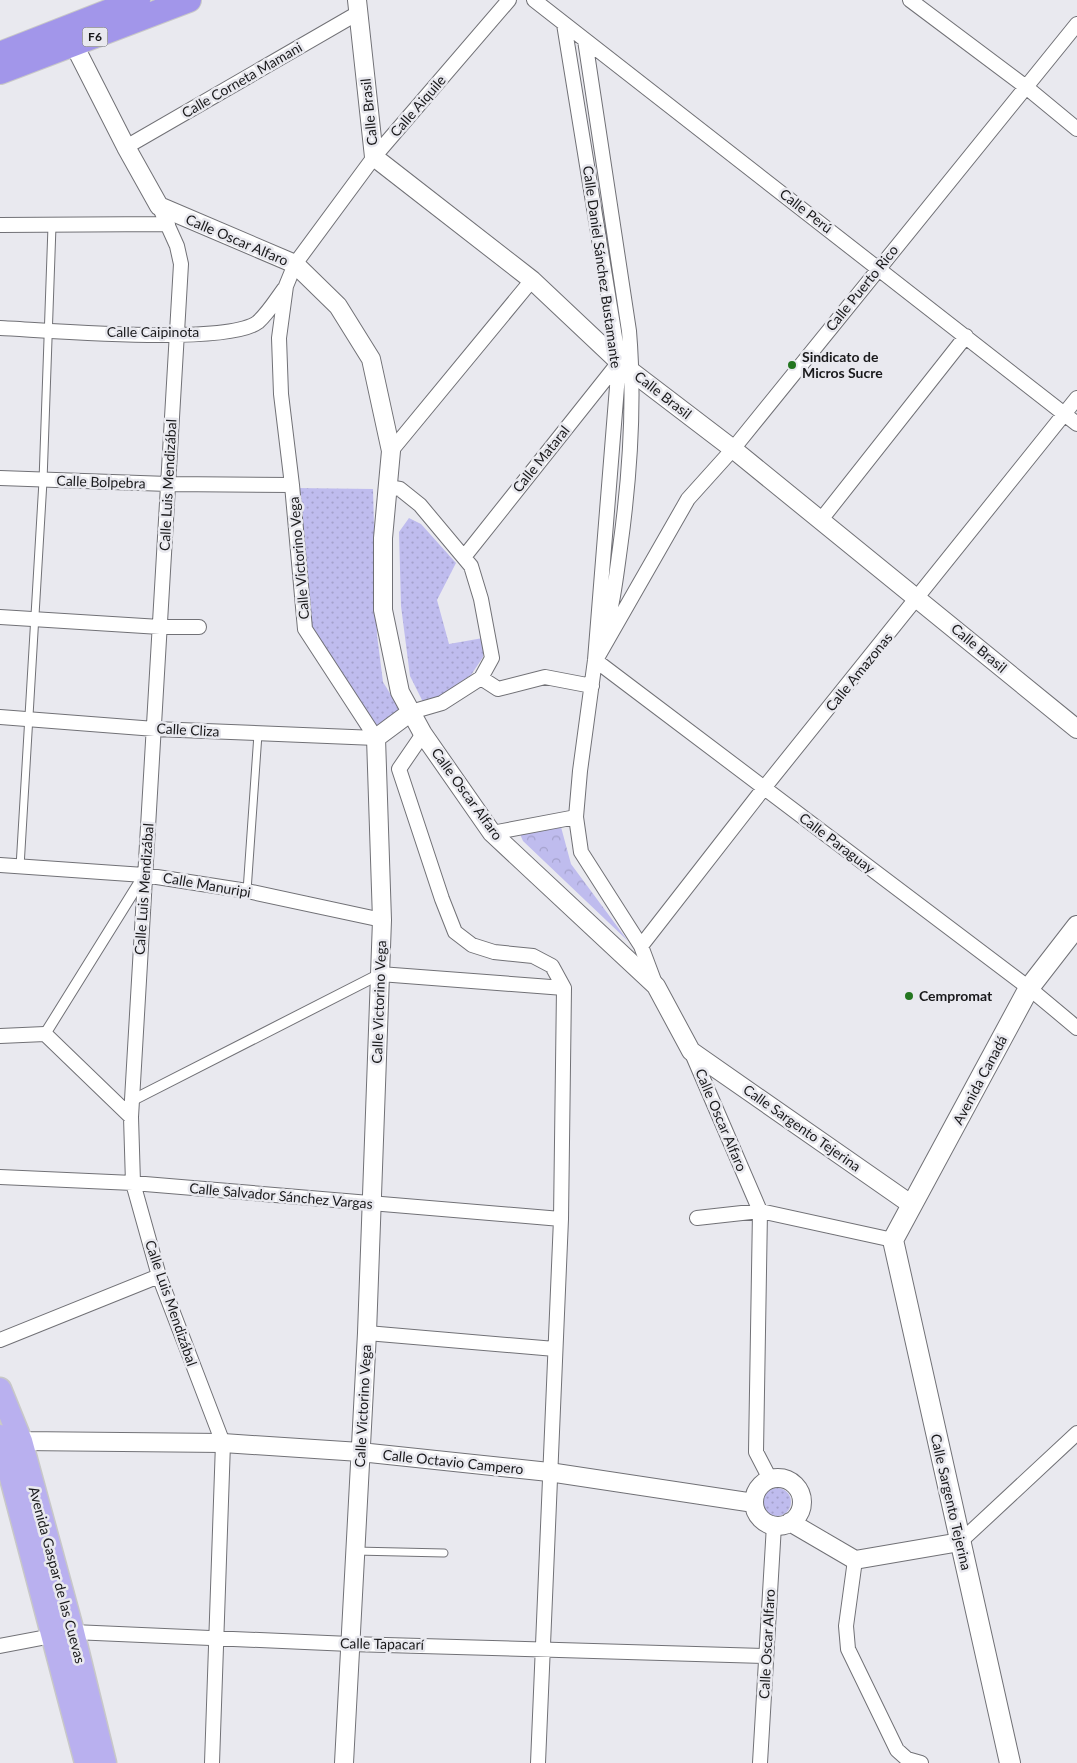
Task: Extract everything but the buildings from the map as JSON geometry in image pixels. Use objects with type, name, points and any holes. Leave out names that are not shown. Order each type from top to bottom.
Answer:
[{"type":"highway","name":"F6","points":[[0,72],[138,0]]},
{"type":"highway","name":"F6","points":[[0,54],[70,37],[189,0]]},
{"type":"main road","name":"Avenida Canadá","points":[[893,1240],[1029,988],[1077,926]]},
{"type":"main road","name":"Calle Sargento Tejerina","points":[[893,1240],[1010,1763]]},
{"type":"main road","name":"Avenida Gaspar de las Cuevas","points":[[0,1389],[5,1438],[63,1633],[105,1763]]},
{"type":"main road","name":"Avenida Gaspar de las Cuevas","points":[[63,1633],[86,1763]]},
{"type":"street","name":"Calle Aiquile","points":[[295,264],[374,157],[509,0]]},
{"type":"street","name":"Calle Perú","points":[[534,0],[1077,424]]},
{"type":"street","points":[[910,0],[1026,87],[1077,129]]},
{"type":"street","name":"Calle Brasil","points":[[357,7],[374,157],[532,280],[626,367],[734,449],[820,522],[918,598],[1077,730]]},
{"type":"street","name":"Calle Corneta Mamani","points":[[126,146],[357,7]]},
{"type":"street","name":"Calle Daniel Sánchez Bustamante","points":[[564,24],[626,367]]},
{"type":"street","name":"Calle Puerto Rico","points":[[595,660],[688,499],[734,449],[878,268],[1077,24]]},
{"type":"street","name":"Calle Luis Mendizábal","points":[[70,37],[168,224],[181,264],[131,1117],[133,1183],[159,1276],[223,1443],[212,1763]]},
{"type":"street","name":"Calle Daniel Sánchez Bustamante","points":[[585,40],[629,331],[626,367],[626,509],[612,610],[595,660],[580,771],[576,817],[581,852],[641,946],[656,986]]},
{"type":"street","name":"Calle Oscar Alfaro","points":[[159,206],[295,264],[338,306],[371,359],[391,451],[383,538],[383,610],[400,692],[423,734],[492,833],[656,986],[691,1051],[760,1211],[756,1452],[770,1479]]},
{"type":"street","points":[[0,225],[168,224]]},
{"type":"street","name":"Calle Victorino Vega","points":[[295,264],[286,286],[279,347],[280,394],[292,485],[305,629],[376,738],[382,920],[367,1333],[344,1763]]},
{"type":"street","points":[[391,451],[532,280]]},
{"type":"street","name":"Calle Caipinota","points":[[0,328],[176,335],[238,329],[257,322],[286,286]]},
{"type":"street","points":[[820,522],[966,336]]},
{"type":"street","name":"Calle Mataral","points":[[464,557],[626,367]]},
{"type":"street","name":"Calle Amazonas","points":[[641,946],[764,788],[1077,398]]},
{"type":"street","name":"Calle Bolpebra","points":[[0,478],[168,484],[292,485]]},
{"type":"street","points":[[376,738],[411,712],[442,703],[481,678],[492,658],[481,599],[471,566],[420,505],[400,489],[388,486]]},
{"type":"street","points":[[0,617],[160,627],[200,627]]},
{"type":"street","name":"Calle Paraguay","points":[[595,660],[1029,988],[1077,1028]]},
{"type":"street","points":[[481,678],[498,690],[545,677],[592,686]]},
{"type":"street","name":"Calle Cliza","points":[[0,717],[155,729],[376,738]]},
{"type":"street","points":[[423,734],[399,769],[442,899],[455,932],[472,945],[480,948],[494,952],[533,956],[552,966],[564,988],[561,1219],[538,1763]]},
{"type":"street","points":[[492,833],[576,817]]},
{"type":"street","name":"Calle Manuripi","points":[[0,865],[144,875],[247,891],[382,920]]},
{"type":"street","points":[[45,1034],[144,875]]},
{"type":"street","points":[[131,1101],[380,974],[564,988]]},
{"type":"street","points":[[0,1036],[45,1034],[131,1117]]},
{"type":"street","name":"Calle Sargento Tejerina","points":[[691,1051],[912,1205]]},
{"type":"street","name":"Calle Salvador Sánchez Vargas","points":[[0,1177],[133,1183],[561,1219]]},
{"type":"street","points":[[697,1218],[760,1211],[893,1240]]},
{"type":"street","points":[[0,1340],[159,1276]]},
{"type":"street","points":[[367,1333],[555,1349]]},
{"type":"street","points":[[782,1524],[800,1510],[800,1494],[797,1488],[784,1479],[770,1479],[758,1488],[754,1503],[760,1518],[782,1524],[855,1560],[960,1542],[1077,1434]]},
{"type":"street","name":"Calle Octavio Campero","points":[[5,1438],[223,1443],[360,1452],[549,1472],[754,1503]]},
{"type":"street","name":"Calle Oscar Alfaro","points":[[760,1763],[766,1656],[782,1524]]},
{"type":"street","points":[[855,1560],[846,1626],[848,1648],[897,1750],[907,1758],[921,1763]]},
{"type":"street","name":"Calle Tapacarí","points":[[0,1646],[63,1633],[350,1644],[542,1648],[766,1656]]},
{"type":"lane","points":[[20,867],[43,481],[50,330],[52,226]]},
{"type":"lane","points":[[247,891],[258,734]]},
{"type":"lane","points":[[355,1551],[444,1553]]},
{"type":"green space","points":[[296,488],[373,489],[377,635],[383,682],[400,710],[398,723],[363,733],[317,655],[306,625]]},
{"type":"green space","points":[[409,518],[421,524],[456,563],[437,600],[449,644],[483,638],[483,657],[471,675],[425,706],[410,676],[401,606],[399,532]]},
{"type":"green space","points":[[561,827],[571,864],[628,941],[523,841],[520,834]]},
{"type":"green space","points":[[777,1488],[787,1492],[791,1502],[787,1512],[777,1516],[767,1512],[763,1502],[767,1492]]},
{"type":"place","name":"Sindicato de Micros Sucre","points":[[792,365]]},
{"type":"place","name":"Cempromat","points":[[909,996]]}]
